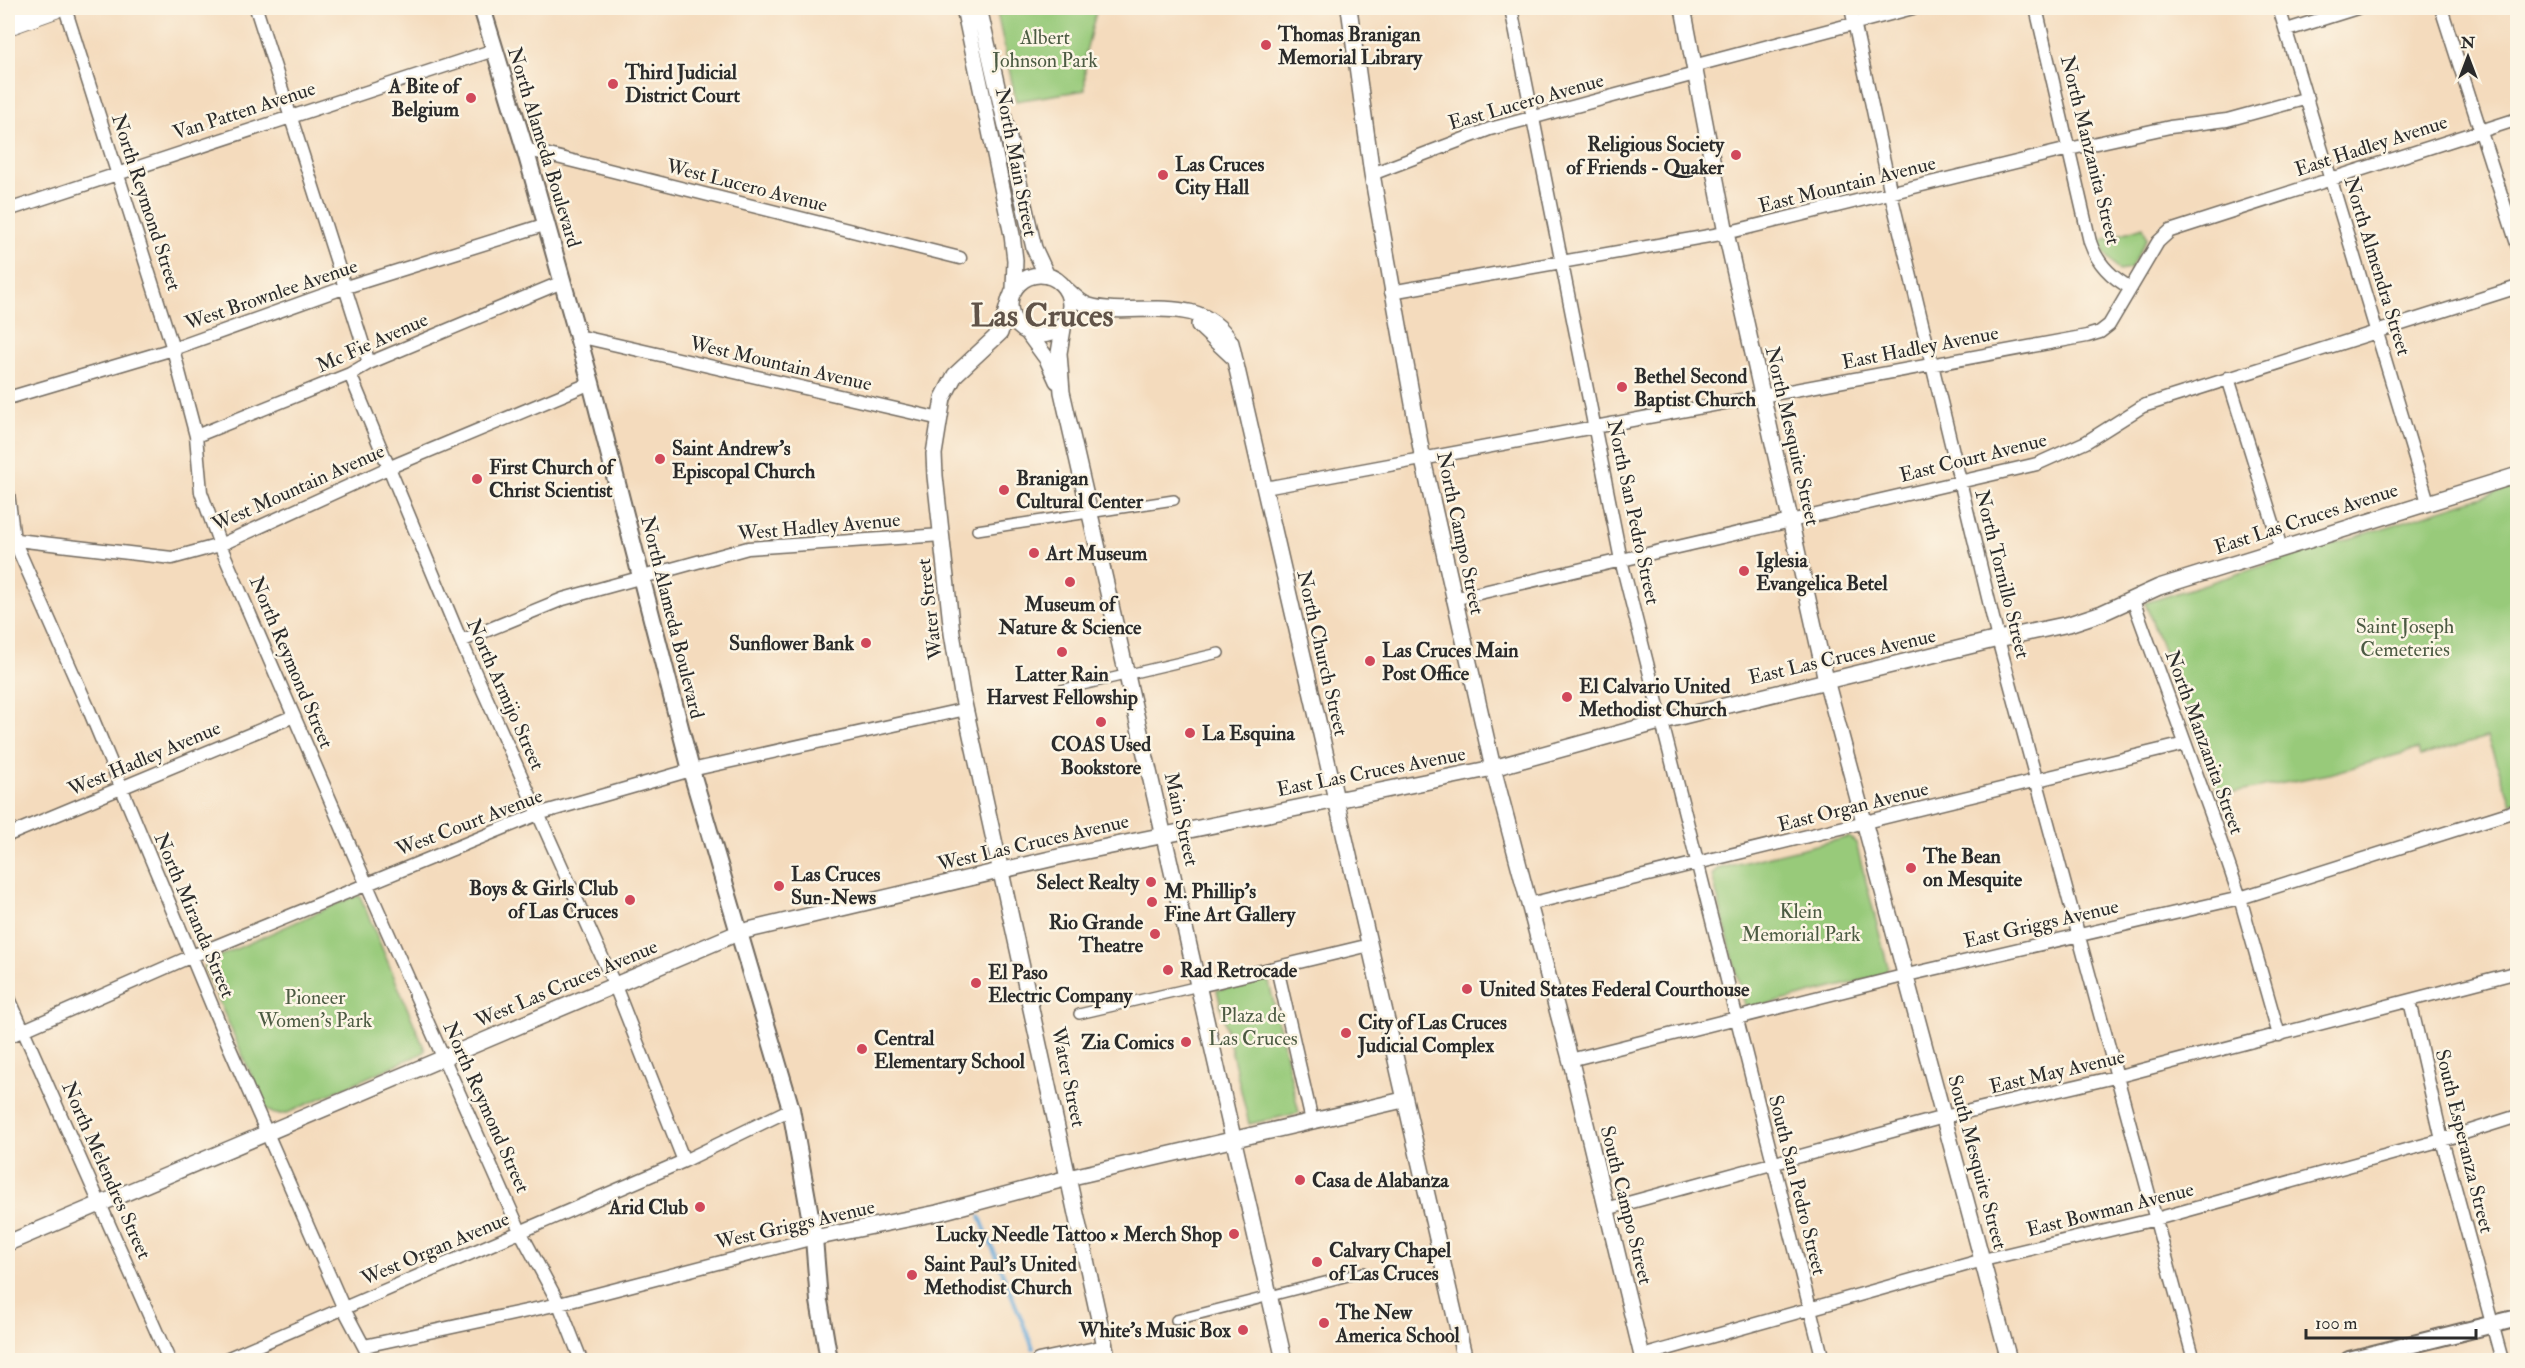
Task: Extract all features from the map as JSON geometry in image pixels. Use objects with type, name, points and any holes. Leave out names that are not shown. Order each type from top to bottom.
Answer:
[{"type":"main road","points":[[8,25],[55,8]]},
{"type":"main road","name":"North Alameda Boulevard","points":[[482,8],[547,224],[591,383],[690,770],[791,1109],[814,1238],[819,1301],[829,1360]]},
{"type":"main road","points":[[2349,1360],[2517,1318]]},
{"type":"street","name":"North Reymond Street","points":[[65,8],[173,349],[196,436],[201,492],[220,545],[443,1057],[521,1233],[559,1304],[581,1360]]},
{"type":"street","points":[[256,8],[369,363]]},
{"type":"street","name":"North Main Street","points":[[964,8],[1012,235],[1015,260],[1012,294]]},
{"type":"street","name":"North Main Street","points":[[979,8],[1034,248],[1047,276]]},
{"type":"street","name":"North Campo Street","points":[[1349,8],[1391,292],[1423,459],[1493,768],[1570,1060]]},
{"type":"street","name":"North San Pedro Street","points":[[1511,8],[1597,428],[1621,560],[1737,1019]]},
{"type":"street","name":"North Mesquite Street","points":[[1683,8],[1726,233],[1826,680],[1907,975]]},
{"type":"street","name":"North Tornillo Street","points":[[1851,8],[1891,194],[1998,639],[2115,1077],[2194,1360]]},
{"type":"street","name":"East Lucero Avenue","points":[[1372,174],[1452,142],[1532,116],[1854,22],[1913,8]]},
{"type":"street","name":"North Manzanita Street","points":[[2036,8],[2095,254],[2121,283],[2131,288]]},
{"type":"street","name":"North Almendra Street","points":[[2279,8],[2428,502]]},
{"type":"street","points":[[2287,30],[2357,8]]},
{"type":"street","points":[[2441,8],[2517,247]]},
{"type":"street","name":"Van Patten Avenue","points":[[8,210],[290,115],[494,50]]},
{"type":"street","name":"East Mountain Avenue","points":[[1391,292],[1726,233],[2069,149],[2170,127],[2227,120],[2308,98]]},
{"type":"street","name":"East Hadley Avenue","points":[[1265,488],[1355,469],[1597,428],[2100,332],[2109,325],[2158,242],[2170,231],[2517,119]]},
{"type":"street","name":"West Lucero Avenue","points":[[525,149],[960,258]]},
{"type":"street","name":"West Brownlee Avenue","points":[[8,398],[173,349],[346,287],[547,224]]},
{"type":"street","points":[[1065,321],[1070,304],[1067,290],[1047,276],[1028,277],[1012,294],[1012,317],[1025,331],[1042,335],[1051,333],[1065,321],[1102,314],[1172,316],[1202,326],[1232,356]]},
{"type":"street","name":"Mc Fie Avenue","points":[[196,436],[350,374],[369,363],[562,282]]},
{"type":"street","name":"East Court Avenue","points":[[1454,599],[1791,523],[2037,464],[2061,456],[2143,406],[2517,287]]},
{"type":"street","name":"North Church Street","points":[[1067,290],[1077,300],[1089,306],[1154,308],[1191,313],[1209,320],[1226,334],[1230,343],[1370,945],[1403,1100],[1465,1360]]},
{"type":"street","name":"Water Street","points":[[1012,294],[1000,333],[964,365],[948,387],[940,407],[934,454],[952,633],[966,710],[1106,1353]]},
{"type":"street","name":"Main Street","points":[[1065,321],[1059,353],[1062,392],[1284,1360]]},
{"type":"street","name":"Water Street","points":[[940,419],[946,412],[953,392],[972,367],[1005,339],[1025,331]]},
{"type":"street","name":"Main Street","points":[[1025,331],[1047,359],[1062,392]]},
{"type":"street","name":"West Mountain Avenue","points":[[578,336],[940,419]]},
{"type":"street","name":"North Armijo Street","points":[[350,374],[461,641],[615,986],[684,1161]]},
{"type":"street","points":[[2228,378],[2281,548]]},
{"type":"street","name":"West Mountain Avenue","points":[[11,540],[172,558],[220,545],[388,468],[591,383]]},
{"type":"street","name":"East Las Cruces Avenue","points":[[1164,835],[1493,768],[1663,721],[1826,680],[2069,624],[2133,600],[2159,587],[2517,475]]},
{"type":"street","name":"North Miranda Street","points":[[8,493],[11,540],[121,789],[344,1309],[371,1360]]},
{"type":"street","points":[[977,530],[1090,515],[1174,500]]},
{"type":"street","name":"West Hadley Avenue","points":[[461,641],[563,599],[748,548],[942,535]]},
{"type":"street","name":"North Manzanita Street","points":[[2133,600],[2240,898],[2279,1035]]},
{"type":"street","points":[[1061,690],[1219,653]]},
{"type":"street","name":"West Court Avenue","points":[[8,1037],[192,956],[538,814],[690,770],[966,710]]},
{"type":"street","name":"West Hadley Avenue","points":[[8,834],[294,716]]},
{"type":"street","name":"East Organ Avenue","points":[[1529,904],[2185,744]]},
{"type":"street","name":"East Griggs Avenue","points":[[1570,1060],[1907,975],[2240,898],[2517,810]]},
{"type":"street","name":"West Las Cruces Avenue","points":[[8,1243],[740,932],[1002,870],[1164,835]]},
{"type":"street","points":[[1079,1014],[1370,945]]},
{"type":"street","points":[[1277,968],[1312,1121]]},
{"type":"street","name":"East May Avenue","points":[[1606,1209],[1944,1117],[2115,1077],[2517,972]]},
{"type":"street","name":"South Mesquite Street","points":[[1907,975],[2009,1360]]},
{"type":"street","name":"North Melendres Street","points":[[8,996],[169,1360]]},
{"type":"street","name":"South Esperanza Street","points":[[2410,1001],[2442,1140],[2502,1360]]},
{"type":"street","name":"South San Pedro Street","points":[[1737,1019],[1823,1360]]},
{"type":"street","name":"South Campo Street","points":[[1570,1060],[1643,1358]]},
{"type":"street","points":[[1234,1140],[1403,1100]]},
{"type":"street","name":"West Organ Avenue","points":[[224,1360],[684,1161],[791,1109]]},
{"type":"street","name":"East Bowman Avenue","points":[[1643,1358],[1983,1260],[2156,1219],[2442,1140],[2517,1116]]},
{"type":"street","name":"West Griggs Avenue","points":[[364,1346],[559,1304],[814,1238],[937,1213],[1068,1178],[1234,1140]]},
{"type":"street","points":[[1176,1320],[1364,1272]]},
{"type":"street","points":[[1038,1360],[1106,1353]]},
{"type":"green space","name":"Albert Johnson Park","points":[[996,8],[1097,8],[1085,55],[1085,90],[1016,101]]},
{"type":"green space","points":[[2143,227],[2147,238],[2130,269],[2119,271],[2104,252],[2100,241]]},
{"type":"green space","name":"Saint Joseph Cemeteries","points":[[2517,486],[2517,801],[2511,803],[2487,737],[2420,756],[2418,749],[2333,773],[2219,796],[2145,603]]},
{"type":"green space","name":"Klein Memorial Park","points":[[1849,837],[1856,843],[1888,967],[1884,975],[1749,1009],[1745,1006],[1712,875],[1717,869]]},
{"type":"green space","name":"Pioneer Women's Park","points":[[360,896],[425,1050],[423,1053],[285,1114],[274,1114],[266,1109],[204,967],[209,961],[352,897]]},
{"type":"green space","name":"Plaza de Las Cruces","points":[[1265,980],[1269,982],[1299,1113],[1249,1124],[1217,990]]},
{"type":"waterway","points":[[980,1217],[1033,1348]]},
{"type":"place","name":"Thomas Branigan Memorial Library","points":[[1266,45]]},
{"type":"place","name":"Third Judicial District Court","points":[[613,84]]},
{"type":"place","name":"A Bite of Belgium","points":[[471,98]]},
{"type":"place","name":"Religious Society of Friends - Quaker","points":[[1736,155]]},
{"type":"place","name":"Las Cruces City Hall","points":[[1163,175]]},
{"type":"place","name":"Bethel Second Baptist Church","points":[[1622,387]]},
{"type":"place","name":"Saint Andrew's Episcopal Church","points":[[660,459]]},
{"type":"place","name":"First Church of Christ Scientist","points":[[477,479]]},
{"type":"place","name":"Branigan Cultural Center","points":[[1004,490]]},
{"type":"place","name":"Art Museum","points":[[1034,553]]},
{"type":"place","name":"Iglesia Evangelica Betel","points":[[1744,571]]},
{"type":"place","name":"Museum of Nature & Science","points":[[1070,582]]},
{"type":"place","name":"Sunflower Bank","points":[[866,643]]},
{"type":"place","name":"Latter Rain Harvest Fellowship","points":[[1062,652]]},
{"type":"place","name":"Las Cruces Main Post Office","points":[[1370,661]]},
{"type":"place","name":"El Calvario United Methodist Church","points":[[1567,697]]},
{"type":"place","name":"COAS Used Bookstore","points":[[1101,722]]},
{"type":"place","name":"La Esquina","points":[[1190,733]]},
{"type":"place","name":"The Bean on Mesquite","points":[[1911,868]]},
{"type":"place","name":"Select Realty","points":[[1151,882]]},
{"type":"place","name":"Las Cruces Sun-News","points":[[779,886]]},
{"type":"place","name":"Boys & Girls Club of Las Cruces","points":[[630,900]]},
{"type":"place","name":"M. Phillip's Fine Art Gallery","points":[[1152,902]]},
{"type":"place","name":"Rio Grande Theatre","points":[[1155,934]]},
{"type":"place","name":"Rad Retrocade","points":[[1168,970]]},
{"type":"place","name":"El Paso Electric Company","points":[[976,983]]},
{"type":"place","name":"United States Federal Courthouse","points":[[1467,989]]},
{"type":"place","name":"City of Las Cruces Judicial Complex","points":[[1346,1033]]},
{"type":"place","name":"Zia Comics","points":[[1186,1042]]},
{"type":"place","name":"Central Elementary School","points":[[862,1049]]},
{"type":"place","name":"Casa de Alabanza","points":[[1300,1180]]},
{"type":"place","name":"Arid Club","points":[[700,1207]]},
{"type":"place","name":"Lucky Needle Tattoo × Merch Shop","points":[[1234,1234]]},
{"type":"place","name":"Calvary Chapel of Las Cruces","points":[[1317,1262]]},
{"type":"place","name":"Saint Paul's United Methodist Church","points":[[912,1275]]},
{"type":"place","name":"The New America School","points":[[1324,1323]]},
{"type":"place","name":"White's Music Box","points":[[1243,1330]]},
{"type":"district","name":"Las Cruces","points":[[1042,315]]}]
